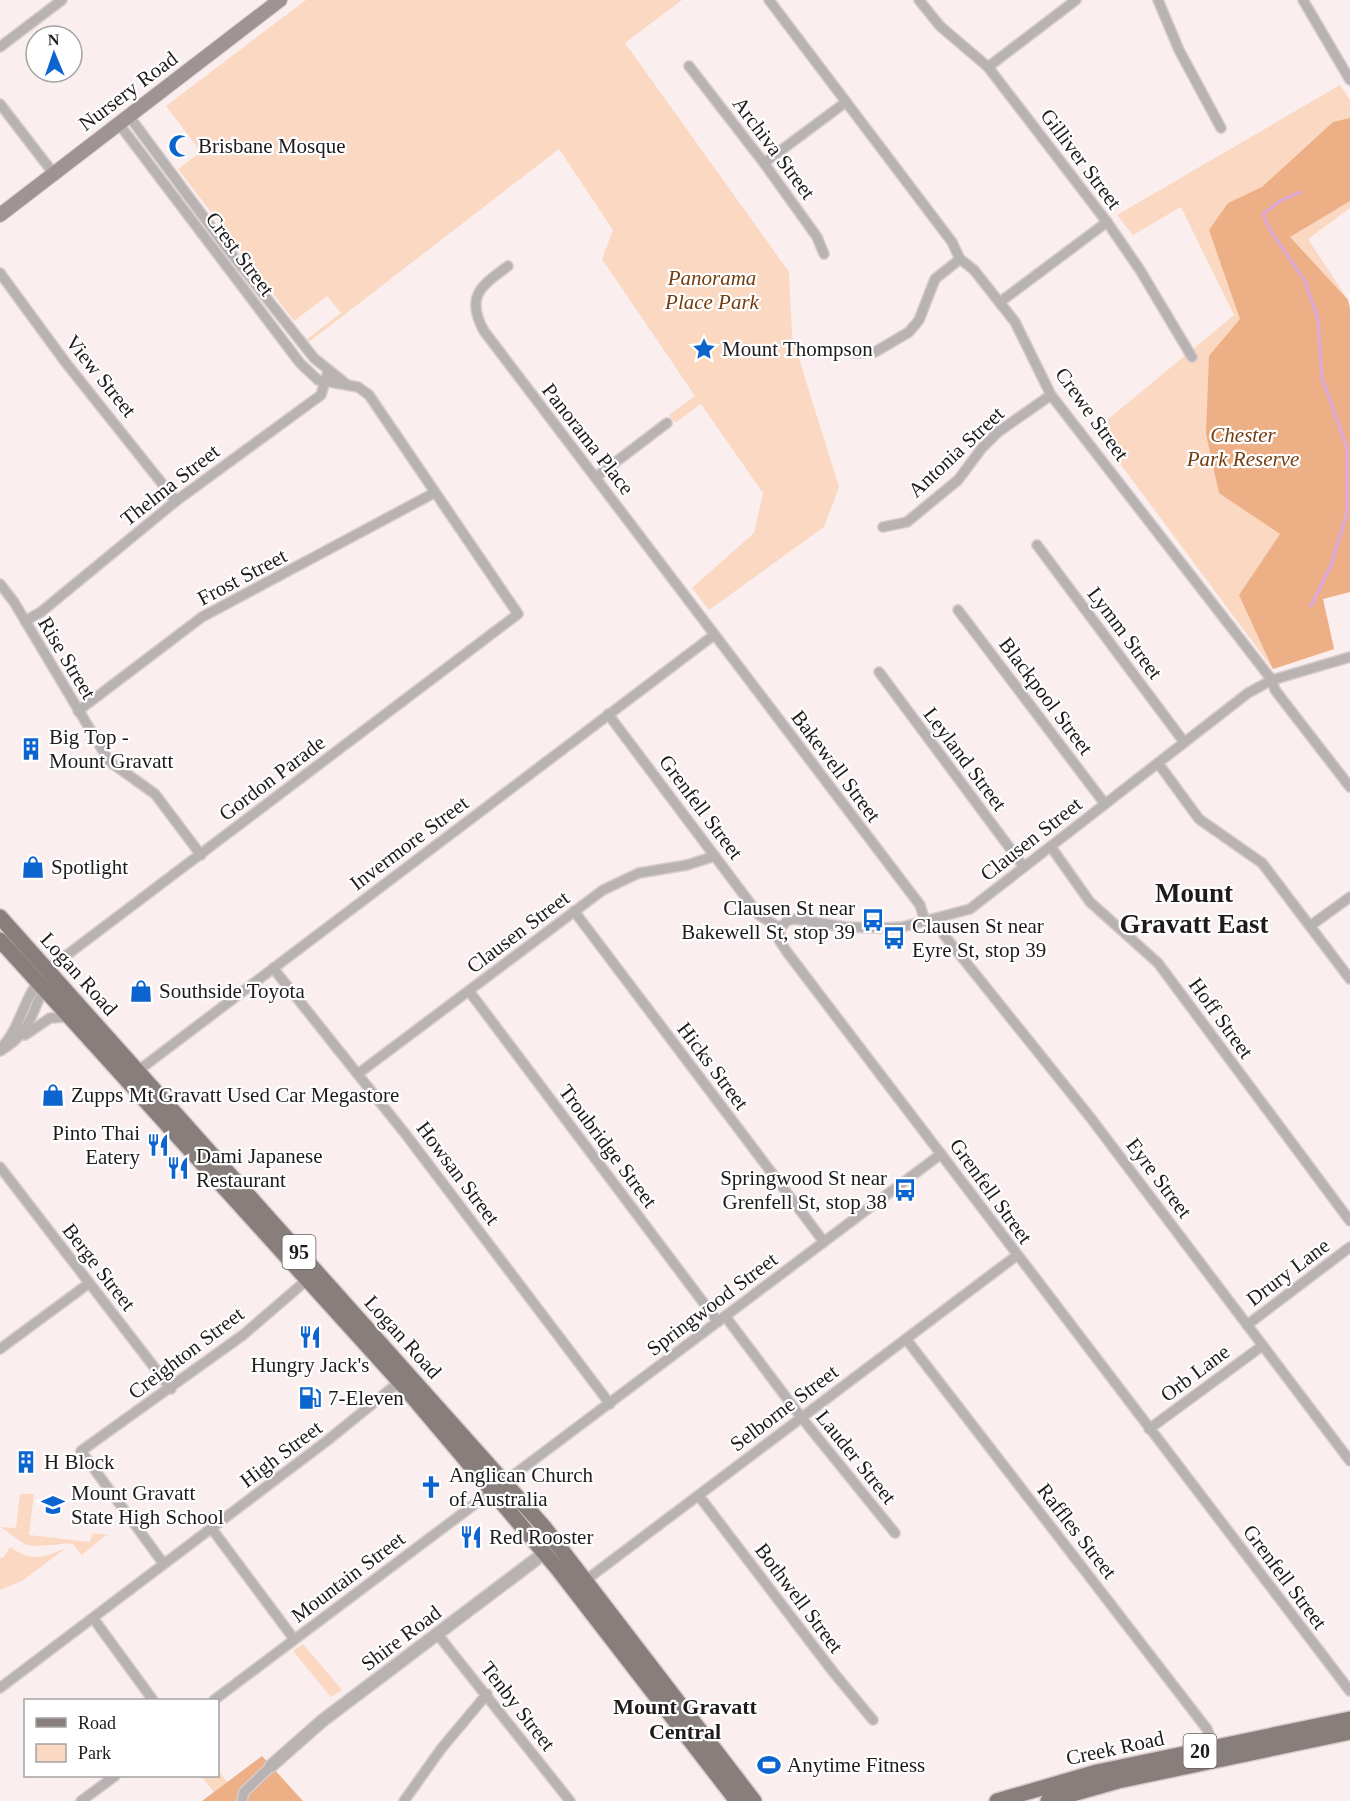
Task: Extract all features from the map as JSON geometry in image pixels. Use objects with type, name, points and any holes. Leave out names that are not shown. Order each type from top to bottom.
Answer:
[{"type":"main road","name":"Nursery Road","points":[[0,215],[280,0]]},
{"type":"main road","name":"Logan Road","points":[[0,917],[47,970],[132,1075],[308,1279],[404,1378]]},
{"type":"main road","name":"Logan Road","points":[[0,940],[68,1017],[132,1075],[404,1378],[497,1487],[545,1553],[580,1585],[754,1801]]},
{"type":"main road","points":[[40,986],[47,970]]},
{"type":"main road","name":"Logan Road","points":[[497,1487],[557,1544],[580,1585],[737,1801]]},
{"type":"main road","name":"Creek Road","points":[[997,1801],[1097,1772],[1350,1719]]},
{"type":"main road","name":"Creek Road","points":[[1048,1801],[1118,1781],[1350,1731]]},
{"type":"street","points":[[0,47],[62,0]]},
{"type":"street","name":"Crewe Street","points":[[769,0],[952,242],[960,259],[974,270],[1015,322],[1052,395],[1272,680],[1275,690],[1350,787]]},
{"type":"street","name":"Gilliver Street","points":[[920,0],[940,26],[988,67],[1107,222],[1140,270],[1192,357]]},
{"type":"street","points":[[988,67],[1077,0]]},
{"type":"street","points":[[1158,0],[1179,50],[1221,128]]},
{"type":"street","points":[[1303,0],[1349,79]]},
{"type":"street","name":"Archiva Street","points":[[689,66],[764,163],[817,237],[824,254]]},
{"type":"street","points":[[764,163],[846,102]]},
{"type":"street","points":[[0,104],[54,174]]},
{"type":"street","name":"Crest Street","points":[[124,120],[314,358],[328,372],[347,384]]},
{"type":"street","name":"Crest Street","points":[[124,120],[300,363],[318,380],[358,387],[369,395],[518,614]]},
{"type":"street","points":[[1000,302],[1107,222]]},
{"type":"street","points":[[856,353],[875,352],[909,332],[919,320],[935,279],[960,259]]},
{"type":"street","name":"Panorama Place","points":[[508,266],[482,285],[474,302],[477,318],[525,388],[596,477],[714,635]]},
{"type":"street","name":"View Street","points":[[0,273],[66,363],[176,501]]},
{"type":"street","name":"Thelma Street","points":[[25,621],[41,612],[176,501],[321,395],[328,372]]},
{"type":"street","name":"Antonia Street","points":[[883,527],[907,522],[958,480],[982,448],[998,432],[1052,395]]},
{"type":"street","points":[[596,477],[667,423]]},
{"type":"street","name":"Frost Street","points":[[78,711],[202,617],[434,493]]},
{"type":"street","name":"Lymm Street","points":[[1036,546],[1184,742]]},
{"type":"street","name":"Rise Street","points":[[0,584],[25,621],[109,761],[155,794],[201,855]]},
{"type":"street","name":"Blackpool Street","points":[[958,610],[1105,804]]},
{"type":"street","name":"Gordon Parade","points":[[47,970],[518,614]]},
{"type":"street","name":"Invermore Street","points":[[132,1075],[714,635]]},
{"type":"street","name":"Bakewell Street","points":[[714,635],[920,905],[925,921]]},
{"type":"street","name":"Clausen Street","points":[[780,928],[795,919],[862,928],[902,927],[970,909],[1248,693],[1272,680],[1350,657]]},
{"type":"street","name":"Leyland Street","points":[[879,672],[1024,867]]},
{"type":"street","name":"Grenfell Street","points":[[608,714],[759,915],[780,928],[779,940],[787,952],[1016,1256],[1350,1691]]},
{"type":"street","points":[[1158,763],[1198,819],[1262,863],[1350,979]]},
{"type":"street","name":"Hoff Street","points":[[1051,847],[1090,902],[1158,963],[1350,1221]]},
{"type":"street","name":"Clausen Street","points":[[358,1073],[603,890],[639,873],[687,865],[715,856]]},
{"type":"street","points":[[1310,926],[1350,897]]},
{"type":"street","name":"Hicks Street","points":[[574,911],[824,1242]]},
{"type":"street","name":"Eyre Street","points":[[940,918],[944,935],[1090,1117],[1350,1461]]},
{"type":"street","name":"Howsan Street","points":[[273,968],[358,1073],[610,1404]]},
{"type":"street","points":[[14,1042],[26,1029],[40,986]]},
{"type":"street","points":[[0,1050],[14,1030],[27,999],[40,986]]},
{"type":"street","name":"Troubridge Street","points":[[469,992],[721,1319]]},
{"type":"street","points":[[0,1050],[46,1020],[68,1017]]},
{"type":"street","name":"Springwood Street","points":[[497,1487],[941,1154]]},
{"type":"street","name":"Berge Street","points":[[0,1167],[171,1389]]},
{"type":"street","name":"Drury Lane","points":[[1247,1325],[1350,1247]]},
{"type":"street","name":"Selborne Street","points":[[580,1585],[1016,1256]]},
{"type":"street","name":"Creighton Street","points":[[163,1563],[81,1451],[171,1389],[243,1335],[308,1279]]},
{"type":"street","points":[[0,1349],[88,1284]]},
{"type":"street","name":"Lauder Street","points":[[721,1319],[895,1533]]},
{"type":"street","name":"Raffles Street","points":[[906,1339],[1207,1729],[1215,1748]]},
{"type":"street","name":"Orb Lane","points":[[1149,1429],[1262,1346]]},
{"type":"street","name":"High Street","points":[[0,1688],[163,1563],[212,1529],[377,1402],[404,1378]]},
{"type":"street","name":"Mountain Street","points":[[217,1699],[497,1487]]},
{"type":"street","name":"Bothwell Street","points":[[699,1496],[873,1720]]},
{"type":"street","points":[[212,1529],[294,1640]]},
{"type":"street","name":"Shire Road","points":[[270,1766],[322,1721],[557,1544]]},
{"type":"street","points":[[93,1618],[152,1699]]},
{"type":"street","name":"Tenby Street","points":[[438,1635],[570,1801]]},
{"type":"street","points":[[404,1801],[434,1759],[487,1694]]},
{"type":"street","points":[[242,1801],[244,1792],[270,1766]]},
{"type":"street","points":[[81,1801],[114,1777]]},
{"type":"green space","name":"Panorama Place Park","points":[[306,0],[682,0],[625,43],[789,272],[792,336],[839,487],[824,527],[709,610],[692,588],[754,533],[763,493],[701,404],[675,423],[669,415],[695,396],[602,259],[613,230],[559,149],[309,342],[307,339],[341,313],[327,296],[294,321],[178,169],[201,152],[166,106]]},
{"type":"green space","name":"Chester Park Reserve","points":[[1340,85],[1350,100],[1350,208],[1308,239],[1348,300],[1350,311],[1350,587],[1323,599],[1334,649],[1273,669],[1095,430],[1234,315],[1181,207],[1133,235],[1117,215]]},
{"type":"green space","name":"Chester Park Reserve","points":[[1350,118],[1350,201],[1290,237],[1348,300],[1350,309],[1350,592],[1323,599],[1334,649],[1273,669],[1239,595],[1280,534],[1219,493],[1206,434],[1209,356],[1240,319],[1209,230],[1228,203],[1262,187],[1333,122]]},
{"type":"green space","points":[[20,1494],[34,1494],[29,1535],[90,1542],[93,1533],[109,1535],[109,1537],[106,1535],[82,1555],[72,1544],[33,1546],[25,1544],[0,1527],[16,1528]]},
{"type":"green space","points":[[10,1547],[31,1557],[44,1556],[66,1548],[22,1581],[0,1590],[0,1557],[3,1558]]},
{"type":"green space","points":[[303,1644],[342,1690],[331,1697],[293,1651]]},
{"type":"green space","points":[[262,1756],[303,1801],[202,1801]]},
{"type":"green space","points":[[219,1771],[227,1782],[214,1792],[202,1777],[219,1777]]},
{"type":"waterway","points":[[1300,192],[1280,201],[1263,214],[1270,230],[1305,281],[1318,319],[1322,378],[1347,448],[1347,513],[1331,565],[1311,606]]},
{"type":"place","name":"Brisbane Mosque","points":[[180,146]]},
{"type":"place","name":"Mount Thompson","points":[[704,349]]},
{"type":"place","name":"Big Top - Mount Gravatt","points":[[31,749]]},
{"type":"place","name":"Spotlight","points":[[33,867]]},
{"type":"place","name":"Clausen St near Bakewell St, stop 39","points":[[873,920]]},
{"type":"place","name":"Clausen St near Eyre St, stop 39","points":[[894,938]]},
{"type":"place","name":"Southside Toyota","points":[[141,991]]},
{"type":"place","name":"Zupps Mt Gravatt Used Car Megastore","points":[[53,1095]]},
{"type":"place","name":"Pinto Thai Eatery","points":[[158,1145]]},
{"type":"place","name":"Dami Japanese Restaurant","points":[[178,1168]]},
{"type":"place","name":"Springwood St near Grenfell St, stop 38","points":[[905,1190]]},
{"type":"place","name":"Hungry Jack's","points":[[310,1337]]},
{"type":"place","name":"7-Eleven","points":[[310,1398]]},
{"type":"place","name":"H Block","points":[[26,1462]]},
{"type":"place","name":"Anglican Church of Australia","points":[[431,1487]]},
{"type":"place","name":"Mount Gravatt State High School","points":[[53,1505]]},
{"type":"place","name":"Red Rooster","points":[[471,1537]]},
{"type":"place","name":"Anytime Fitness","points":[[769,1765]]},
{"type":"district","name":"Mount Gravatt East","points":[[1194,908]]},
{"type":"district","name":"Mount Gravatt Central","points":[[685,1718]]}]
